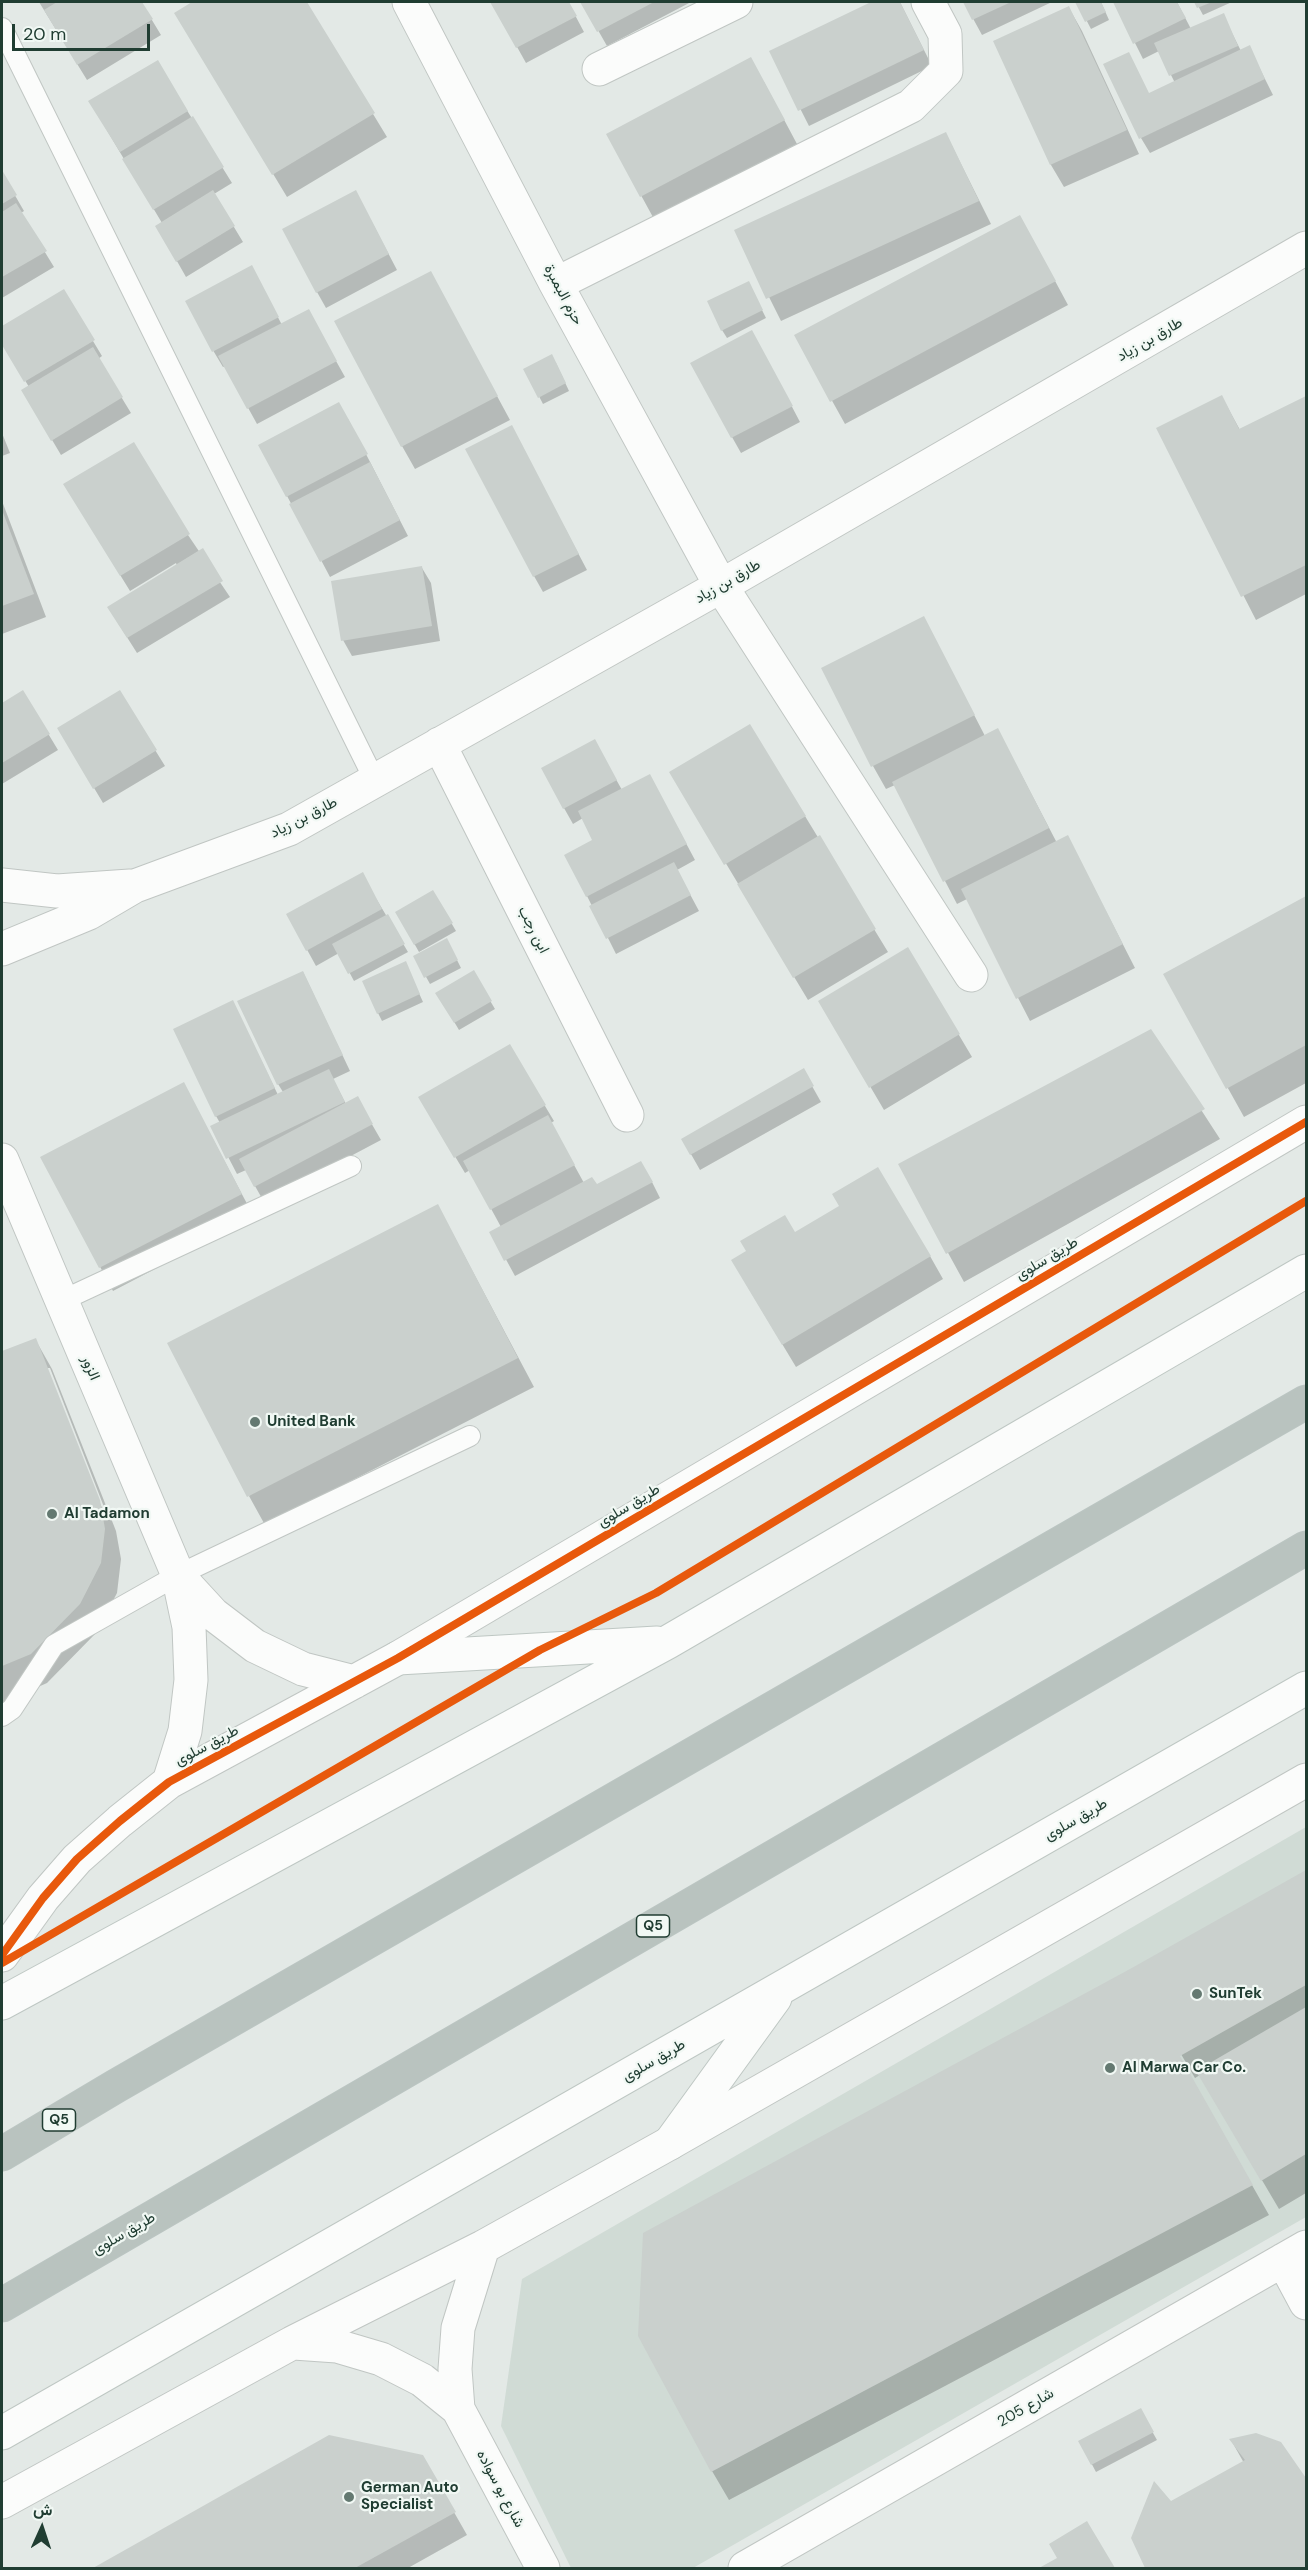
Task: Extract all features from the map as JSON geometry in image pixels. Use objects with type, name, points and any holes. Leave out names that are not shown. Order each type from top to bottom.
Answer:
[{"type":"highway","name":"Q5","points":[[2,2154],[116,2086],[1306,1402]]},
{"type":"highway","name":"طريق سلوى","points":[[2,2305],[1306,1548]]},
{"type":"highway","points":[[2,2138],[116,2086]]},
{"type":"street","name":"حزم البمبرة","points":[[409,2],[556,284],[722,586],[971,975]]},
{"type":"street","points":[[599,69],[736,2]]},
{"type":"street","points":[[556,284],[911,106],[946,71],[945,34],[928,2]]},
{"type":"street","name":"طارق بن زياد","points":[[2,949],[89,913],[135,885],[289,829],[722,586],[1306,248]]},
{"type":"street","name":"ابن رجب","points":[[439,744],[627,1115]]},
{"type":"street","name":"طارق بن زياد","points":[[2,885],[57,891],[135,885]]},
{"type":"street","name":"طريق سلوى","points":[[2,1955],[43,1898],[77,1859],[169,1782],[398,1658],[1306,1122]]},
{"type":"street","name":"الزور","points":[[2,1160],[178,1575],[189,1627],[191,1680],[184,1731],[169,1782]]},
{"type":"street","points":[[2,2003],[668,1642],[1306,1271]]},
{"type":"street","name":"الزور","points":[[178,1575],[213,1614],[255,1646],[303,1669],[354,1682]]},
{"type":"street","points":[[398,1658],[668,1642]]},
{"type":"street","name":"طريق سلوى","points":[[2,2433],[1306,1688]]},
{"type":"street","points":[[2,2502],[292,2343],[483,2247],[670,2143],[1306,1780]]},
{"type":"street","points":[[670,2143],[782,1989]]},
{"type":"street","name":"شارع بو سواده","points":[[458,2409],[455,2369],[458,2328],[483,2247]]},
{"type":"street","points":[[1295,2254],[1306,2303]]},
{"type":"street","name":"شارع 205","points":[[746,2568],[1295,2254]]},
{"type":"street","name":"شارع بو سواده","points":[[292,2343],[337,2346],[381,2359],[422,2380],[458,2409],[543,2568]]},
{"type":"lane","points":[[2,28],[375,781]]},
{"type":"lane","points":[[62,1301],[351,1166]]},
{"type":"lane","points":[[2,1716],[12,1709],[54,1645],[178,1575],[470,1436]]},
{"type":"shaded area","points":[[1306,1827],[1306,2217],[693,2568],[571,2568],[501,2426],[522,2279]]},
{"type":"building","points":[[57,2],[142,2],[153,19],[77,65],[44,10]]},
{"type":"building","points":[[192,2],[307,2],[375,113],[272,175],[174,13]]},
{"type":"building","points":[[490,2],[569,2],[577,16],[516,48]]},
{"type":"building","points":[[580,2],[654,2],[597,32]]},
{"type":"building","points":[[871,2],[900,2],[924,50],[798,111],[769,51]]},
{"type":"building","points":[[963,2],[1011,2],[972,20]]},
{"type":"building","points":[[1075,2],[1101,2],[1106,12],[1085,22]]},
{"type":"building","points":[[1113,2],[1177,2],[1186,18],[1133,44]]},
{"type":"building","points":[[1194,2],[1212,2],[1197,8]]},
{"type":"building","points":[[1069,6],[1127,130],[1050,165],[993,41]]},
{"type":"building","points":[[1224,13],[1238,46],[1169,76],[1154,43]]},
{"type":"building","points":[[1250,45],[1265,79],[1139,139],[1103,64],[1129,52],[1149,93]]},
{"type":"building","points":[[751,57],[785,120],[640,197],[606,134]]},
{"type":"building","points":[[158,60],[188,111],[120,152],[88,101]]},
{"type":"building","points":[[193,116],[224,167],[153,210],[122,159]]},
{"type":"building","points":[[946,132],[979,201],[766,299],[734,230]]},
{"type":"building","points":[[2,170],[17,195],[2,204]]},
{"type":"building","points":[[213,190],[235,226],[176,262],[155,226]]},
{"type":"building","points":[[356,190],[389,254],[316,293],[282,229]]},
{"type":"building","points":[[16,203],[47,251],[2,277],[2,212]]},
{"type":"building","points":[[1020,215],[1056,281],[830,402],[794,335]]},
{"type":"building","points":[[252,265],[279,317],[212,352],[185,301]]},
{"type":"building","points":[[431,271],[498,396],[401,447],[334,321]]},
{"type":"building","points":[[749,281],[763,310],[721,331],[707,301]]},
{"type":"building","points":[[64,289],[95,340],[24,382],[2,345],[2,326]]},
{"type":"building","points":[[309,309],[337,361],[247,409],[218,356]]},
{"type":"building","points":[[752,330],[793,406],[731,438],[690,363]]},
{"type":"building","points":[[93,347],[123,397],[51,441],[21,390]]},
{"type":"building","points":[[552,354],[566,383],[538,398],[523,369]]},
{"type":"building","points":[[1222,395],[1239,429],[1306,396],[1306,565],[1241,597],[1156,428]]},
{"type":"building","points":[[339,402],[368,454],[286,497],[258,445]]},
{"type":"building","points":[[512,425],[579,554],[533,577],[465,449]]},
{"type":"building","points":[[134,442],[190,534],[120,576],[63,484]]},
{"type":"building","points":[[370,462],[400,520],[320,562],[289,504]]},
{"type":"building","points":[[2,510],[34,594],[2,606]]},
{"type":"building","points":[[203,548],[223,581],[127,638],[107,607]]},
{"type":"building","points":[[422,566],[432,626],[341,641],[331,581]]},
{"type":"building","points":[[924,616],[975,715],[871,767],[821,668]]},
{"type":"building","points":[[23,690],[50,734],[2,763],[2,703]]},
{"type":"building","points":[[120,690],[157,750],[93,789],[57,728]]},
{"type":"building","points":[[750,724],[806,816],[724,865],[669,772]]},
{"type":"building","points":[[998,728],[1049,828],[943,882],[892,782]]},
{"type":"building","points":[[595,739],[617,780],[563,809],[541,768]]},
{"type":"building","points":[[650,774],[687,844],[586,897],[564,855],[592,840],[578,811]]},
{"type":"building","points":[[820,835],[876,929],[793,978],[737,884]]},
{"type":"building","points":[[1068,835],[1123,944],[1016,999],[961,889]]},
{"type":"building","points":[[674,862],[691,895],[606,939],[589,906]]},
{"type":"building","points":[[363,872],[382,909],[306,951],[286,914]]},
{"type":"building","points":[[433,890],[453,923],[414,945],[395,912]]},
{"type":"building","points":[[1306,896],[1306,1045],[1226,1089],[1163,974]]},
{"type":"building","points":[[388,914],[405,944],[348,974],[332,944]]},
{"type":"building","points":[[447,938],[458,960],[424,978],[413,956]]},
{"type":"building","points":[[908,947],[960,1034],[869,1088],[818,1001]]},
{"type":"building","points":[[406,961],[420,994],[377,1014],[362,981]]},
{"type":"building","points":[[474,970],[492,1001],[454,1023],[435,993]]},
{"type":"building","points":[[303,971],[343,1055],[277,1085],[237,1001]]},
{"type":"building","points":[[233,1000],[275,1088],[215,1117],[173,1029]]},
{"type":"building","points":[[1151,1029],[1205,1109],[946,1254],[898,1164]]},
{"type":"building","points":[[510,1044],[546,1105],[454,1158],[418,1097]]},
{"type":"building","points":[[804,1068],[814,1086],[690,1155],[681,1139]]},
{"type":"building","points":[[329,1069],[345,1102],[226,1159],[210,1126]]},
{"type":"building","points":[[184,1082],[242,1194],[99,1268],[40,1157]]},
{"type":"building","points":[[358,1096],[373,1124],[254,1187],[239,1159]]},
{"type":"building","points":[[548,1115],[575,1165],[490,1210],[463,1161]]},
{"type":"building","points":[[641,1161],[653,1182],[504,1261],[489,1232],[592,1177],[597,1184]]},
{"type":"building","points":[[878,1167],[931,1256],[782,1345],[731,1260],[746,1251],[740,1241],[785,1215],[795,1232],[839,1206],[832,1194]]},
{"type":"building","points":[[438,1204],[518,1358],[247,1497],[167,1343]]},
{"type":"building","name":"Al Tadamon","points":[[36,1338],[100,1500],[105,1529],[101,1563],[80,1604],[31,1654],[2,1666],[2,1351]]},
{"type":"building","points":[[1306,1870],[1306,1985],[1180,2056],[1253,2185],[711,2472],[638,2336],[643,2233],[1130,1969]]},
{"type":"building","points":[[1306,2007],[1306,2154],[1261,2181],[1196,2071]]},
{"type":"building","points":[[1141,2408],[1154,2432],[1091,2465],[1078,2441]]},
{"type":"building","points":[[1256,2433],[1281,2442],[1306,2478],[1306,2568],[1145,2568],[1131,2538],[1154,2481],[1171,2501],[1245,2460],[1229,2439]]},
{"type":"building","points":[[329,2435],[423,2455],[456,2512],[355,2568],[93,2568]]},
{"type":"building","points":[[1087,2521],[1115,2568],[1039,2568],[1057,2558],[1049,2544]]},
{"type":"cycle path","points":[[2,1955],[43,1898],[77,1859],[169,1782],[398,1658],[1306,1122]]},
{"type":"cycle path","points":[[2,1963],[540,1650],[656,1593],[1306,1201]]},
{"type":"place","name":"United Bank","points":[[255,1422]]},
{"type":"place","name":"Al Tadamon","points":[[52,1514]]},
{"type":"place","name":"SunTek","points":[[1197,1994]]},
{"type":"place","name":"Al Marwa Car Co.","points":[[1110,2068]]},
{"type":"place","name":"German Auto Specialist","points":[[349,2497]]}]
